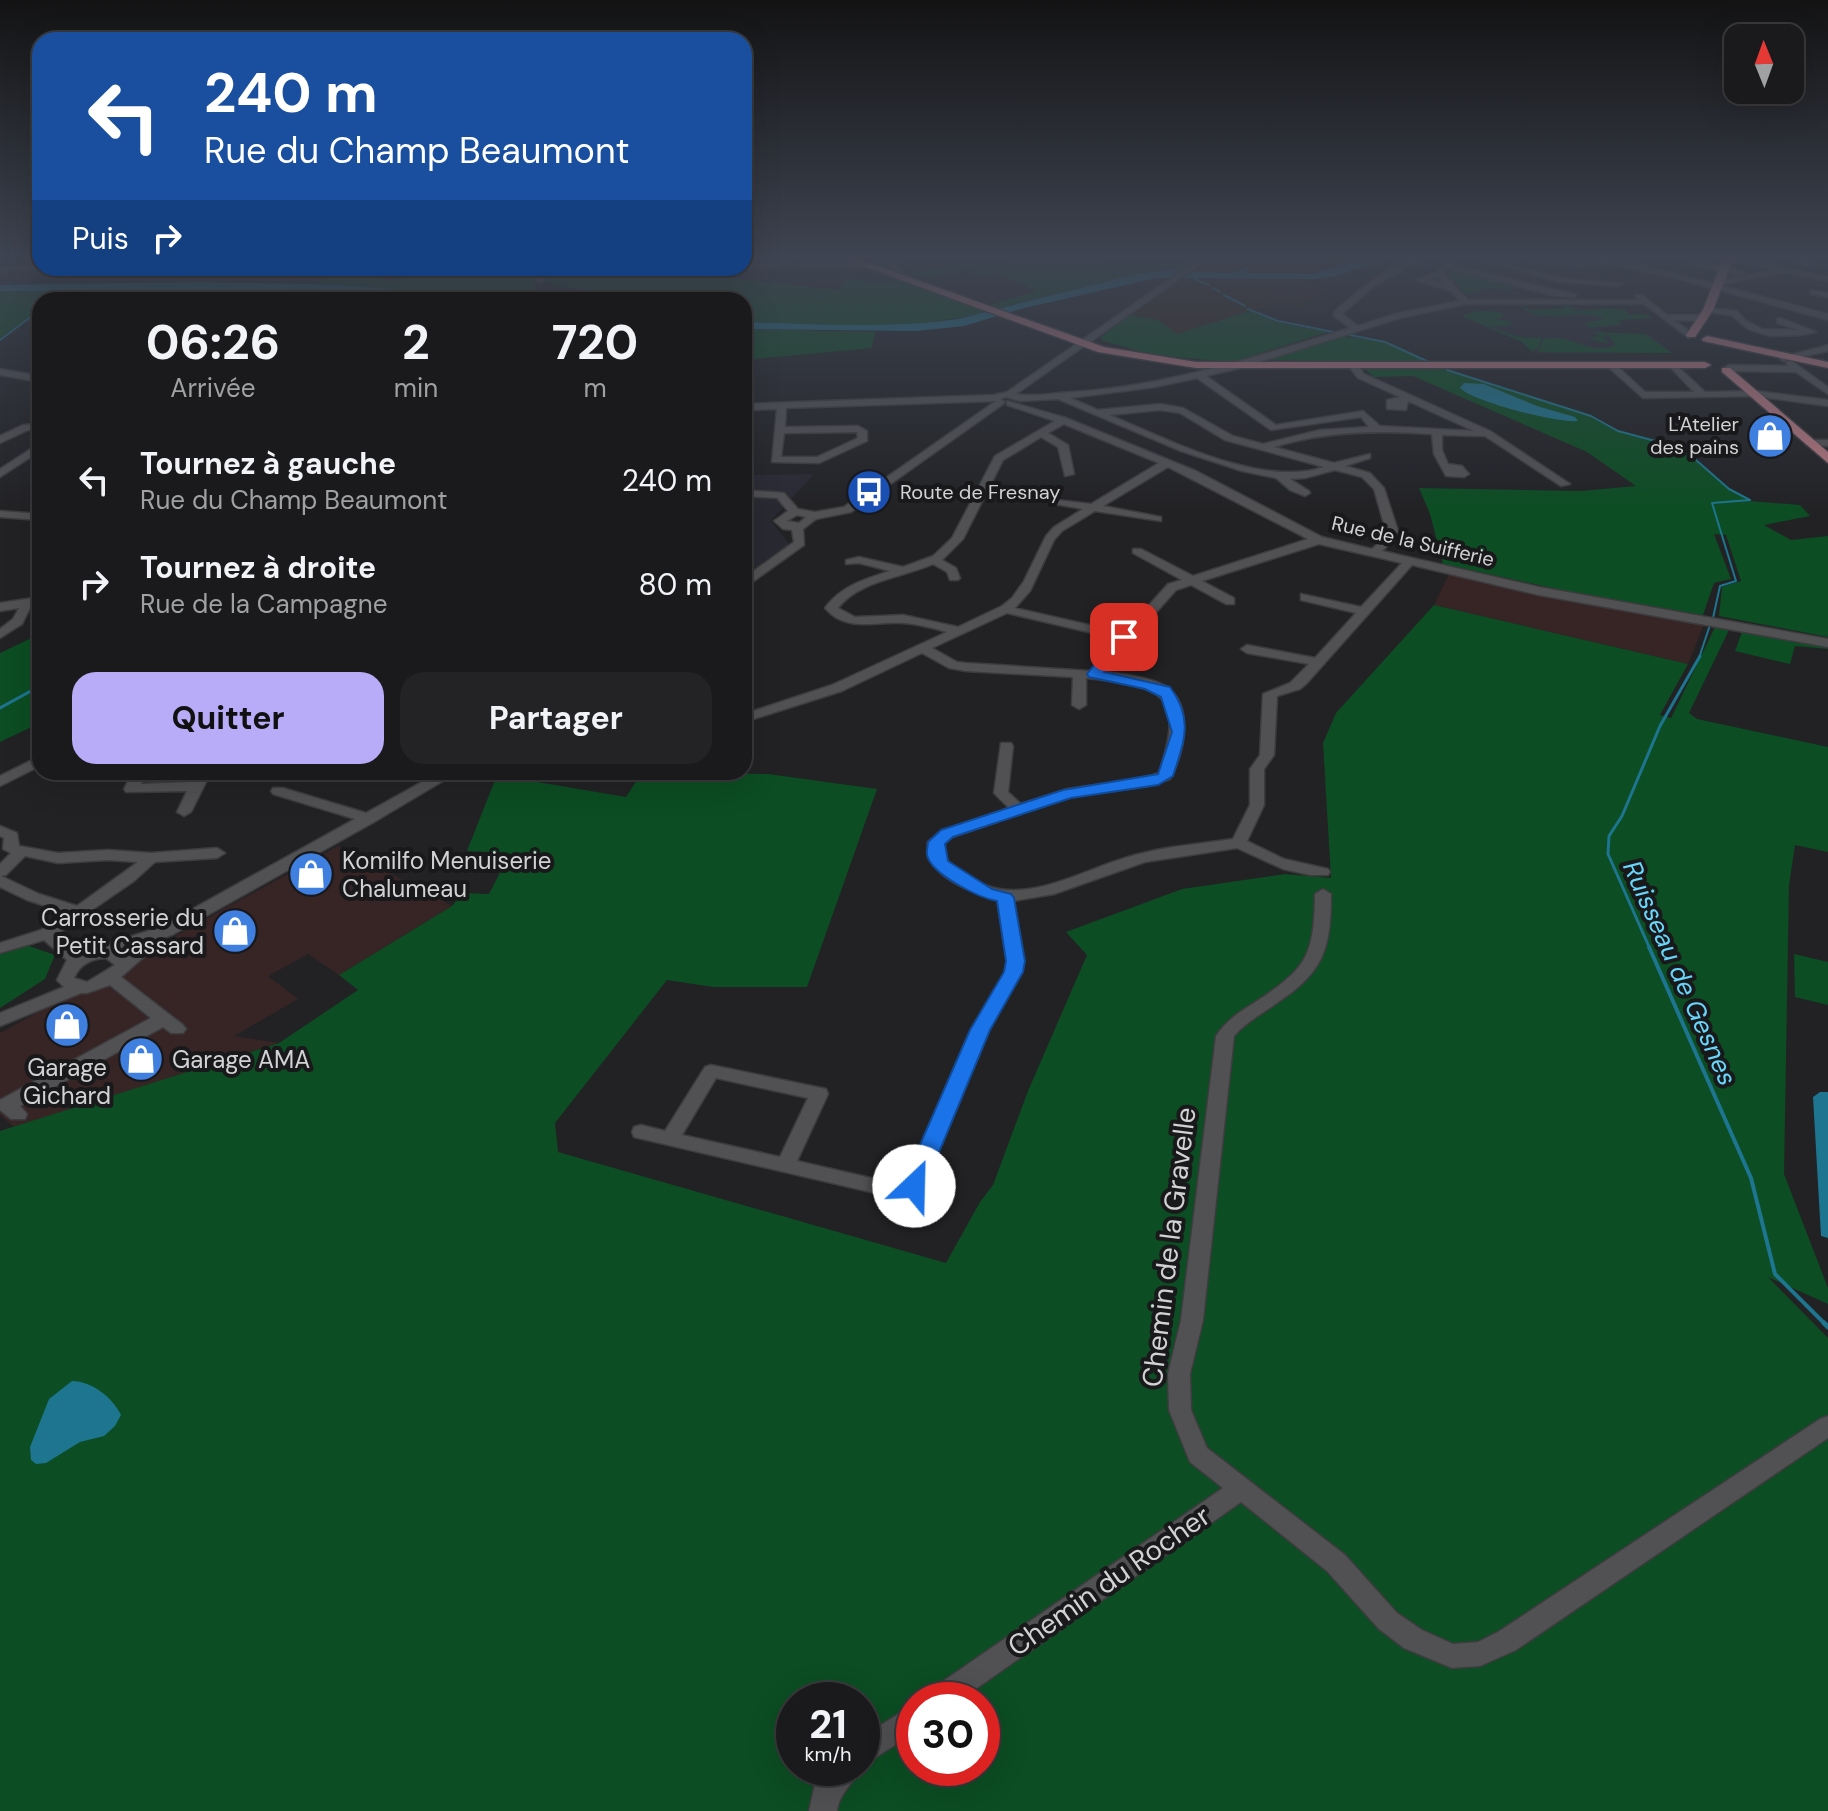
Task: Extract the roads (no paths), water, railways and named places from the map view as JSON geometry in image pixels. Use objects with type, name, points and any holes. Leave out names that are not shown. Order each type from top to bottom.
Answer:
[{"type":"main road","points":[[1088,344],[1137,355],[1237,366]]},
{"type":"main road","points":[[1088,344],[1128,356],[1197,370],[1259,362],[1354,366],[1718,367]]},
{"type":"main road","points":[[1699,344],[1718,367],[1828,459]]},
{"type":"main road","points":[[1723,344],[1828,365]]},
{"type":"street","points":[[1014,398],[1085,344]]},
{"type":"street","points":[[1259,362],[1310,344]]},
{"type":"street","points":[[1783,357],[1828,348]]},
{"type":"street","points":[[1783,357],[1828,391]]},
{"type":"street","points":[[1354,366],[1361,376],[1405,399],[1487,433],[1565,484]]},
{"type":"street","points":[[1612,366],[1643,395],[1755,396],[1828,403]]},
{"type":"street","points":[[1674,366],[1703,395]]},
{"type":"street","points":[[1718,367],[1799,369]]},
{"type":"street","points":[[752,407],[997,400],[1059,395],[1139,387],[1197,370],[1274,428],[1363,414],[1377,429]]},
{"type":"street","points":[[0,372],[32,378]]},
{"type":"street","points":[[1059,395],[1218,459],[1280,476],[1313,474],[1334,464],[1366,456]]},
{"type":"street","name":"Rue de la Suifferie","points":[[1014,398],[1167,463],[1318,540],[1539,591],[1828,643]]},
{"type":"street","points":[[813,516],[809,522],[797,527],[783,526],[780,521],[795,512],[813,516],[847,510],[997,400]]},
{"type":"street","points":[[779,430],[858,429],[862,431],[863,439],[819,460],[776,460],[775,457],[782,405]]},
{"type":"street","points":[[1098,413],[1172,408],[1190,414],[1229,438],[1366,475],[1379,488],[1392,531],[1390,538],[1374,553]]},
{"type":"street","points":[[959,631],[904,619],[849,620],[836,615],[831,608],[836,599],[853,590],[933,560],[957,539],[994,464],[1006,452],[1063,420]]},
{"type":"street","points":[[0,440],[32,427]]},
{"type":"street","points":[[1266,447],[1341,432],[1377,429],[1487,433]]},
{"type":"street","points":[[1437,432],[1436,454],[1445,467]]},
{"type":"street","points":[[1040,433],[1063,445],[1069,474]]},
{"type":"street","points":[[1810,443],[1828,443]]},
{"type":"street","points":[[0,474],[32,452]]},
{"type":"street","points":[[752,715],[837,688],[1006,609],[1026,592],[1050,536],[1167,463]]},
{"type":"street","points":[[1280,476],[1305,493]]},
{"type":"street","points":[[752,493],[780,495],[795,512]]},
{"type":"street","points":[[1053,501],[1157,519]]},
{"type":"street","points":[[0,514],[32,516]]},
{"type":"street","points":[[752,578],[800,543],[797,527]]},
{"type":"street","points":[[1079,705],[1087,674],[1165,592],[1191,579],[1318,540]]},
{"type":"street","points":[[1137,551],[1230,601]]},
{"type":"street","points":[[850,562],[859,560],[901,570]]},
{"type":"street","points":[[933,560],[952,570],[954,578]]},
{"type":"street","points":[[1239,843],[1257,805],[1257,769],[1267,755],[1268,698],[1277,691],[1295,686],[1410,561]]},
{"type":"street","points":[[1305,597],[1365,612]]},
{"type":"street","points":[[0,607],[32,602]]},
{"type":"street","points":[[2,632],[25,614],[26,603]]},
{"type":"street","points":[[1006,609],[1124,637]]},
{"type":"street","points":[[923,649],[954,665],[966,667],[1087,674],[1149,685],[1164,690],[1169,696],[1180,732],[1165,776],[1147,782],[1090,789],[1018,809],[947,834],[936,842],[936,856],[941,865],[986,894],[1005,898],[1033,896],[1145,857],[1239,843],[1272,862],[1294,869],[1322,872]]},
{"type":"street","points":[[1247,649],[1318,662]]},
{"type":"street","points":[[1006,746],[1001,793],[1018,809]]},
{"type":"street","points":[[0,782],[32,764]]},
{"type":"street","points":[[136,780],[131,789],[193,780]]},
{"type":"street","points":[[184,812],[200,780]]},
{"type":"street","points":[[0,1020],[64,975],[77,960],[166,931],[437,780]]},
{"type":"street","points":[[278,791],[369,819]]},
{"type":"street","points":[[0,831],[12,836],[11,849],[58,858],[108,855],[151,858],[217,853]]},
{"type":"street","points":[[0,872],[20,853]]},
{"type":"street","points":[[0,948],[47,934],[128,878],[151,858]]},
{"type":"street","points":[[0,881],[33,897],[77,911]]},
{"type":"street","name":"Chemin de la Gravelle","points":[[1323,894],[1323,942],[1313,966],[1286,990],[1237,1021],[1225,1036],[1192,1320],[1179,1374],[1180,1410],[1198,1455],[1336,1563],[1388,1621],[1413,1639],[1452,1656],[1480,1654],[1507,1641],[1828,1426]]},
{"type":"street","points":[[641,1132],[888,1189],[914,1186],[980,1030],[1014,972],[1016,961],[1005,898]]},
{"type":"street","points":[[18,1010],[79,987],[93,986],[117,971],[166,931]]},
{"type":"street","points":[[47,934],[77,960]]},
{"type":"street","points":[[104,953],[119,956],[117,971]]},
{"type":"street","points":[[18,1114],[6,1105],[170,1024],[117,971]]},
{"type":"street","points":[[64,975],[68,983],[79,987]]},
{"type":"street","points":[[670,1138],[711,1071],[819,1094],[786,1164]]},
{"type":"street","name":"Chemin du Rocher","points":[[964,1682],[1241,1489]]},
{"type":"street","points":[[823,1811],[825,1794],[831,1786]]},
{"type":"water","points":[[1464,383],[1484,384],[1537,406],[1575,417],[1578,421],[1553,419],[1498,405],[1468,394],[1460,388]]},
{"type":"water","points":[[1820,1092],[1828,1092],[1828,1238],[1821,1236],[1813,1097]]},
{"type":"water","points":[[72,1381],[87,1384],[101,1392],[121,1415],[104,1436],[80,1442],[46,1463],[36,1464],[31,1460],[30,1447],[49,1399]]},
{"type":"waterway","name":"Ruisseau de Gesnes","points":[[1388,344],[1431,363]]},
{"type":"waterway","name":"Ruisseau de Gesnes","points":[[1447,370],[1591,416],[1618,431],[1674,446],[1688,453],[1729,489],[1750,500],[1712,503],[1736,581],[1720,586],[1713,618]]},
{"type":"waterway","name":"Ruisseau de Gesnes","points":[[1699,657],[1710,625]]},
{"type":"waterway","name":"Ruisseau de Gesnes","points":[[1650,949],[1608,854],[1609,836],[1622,816],[1660,726],[1699,657]]},
{"type":"waterway","points":[[0,708],[32,690]]},
{"type":"waterway","name":"Ruisseau de Gesnes","points":[[1649,947],[1751,1178],[1775,1274],[1828,1327]]},
{"type":"place","name":"L'Atelier des pains","points":[[1770,436]]},
{"type":"place","name":"Route de Fresnay","points":[[869,492]]},
{"type":"place","name":"Komilfo Menuiserie Chalumeau","points":[[311,874]]},
{"type":"place","name":"Carrosserie du Petit Cassard","points":[[235,931]]},
{"type":"place","name":"Garage Gichard","points":[[67,1025]]},
{"type":"place","name":"Garage AMA","points":[[141,1059]]}]
